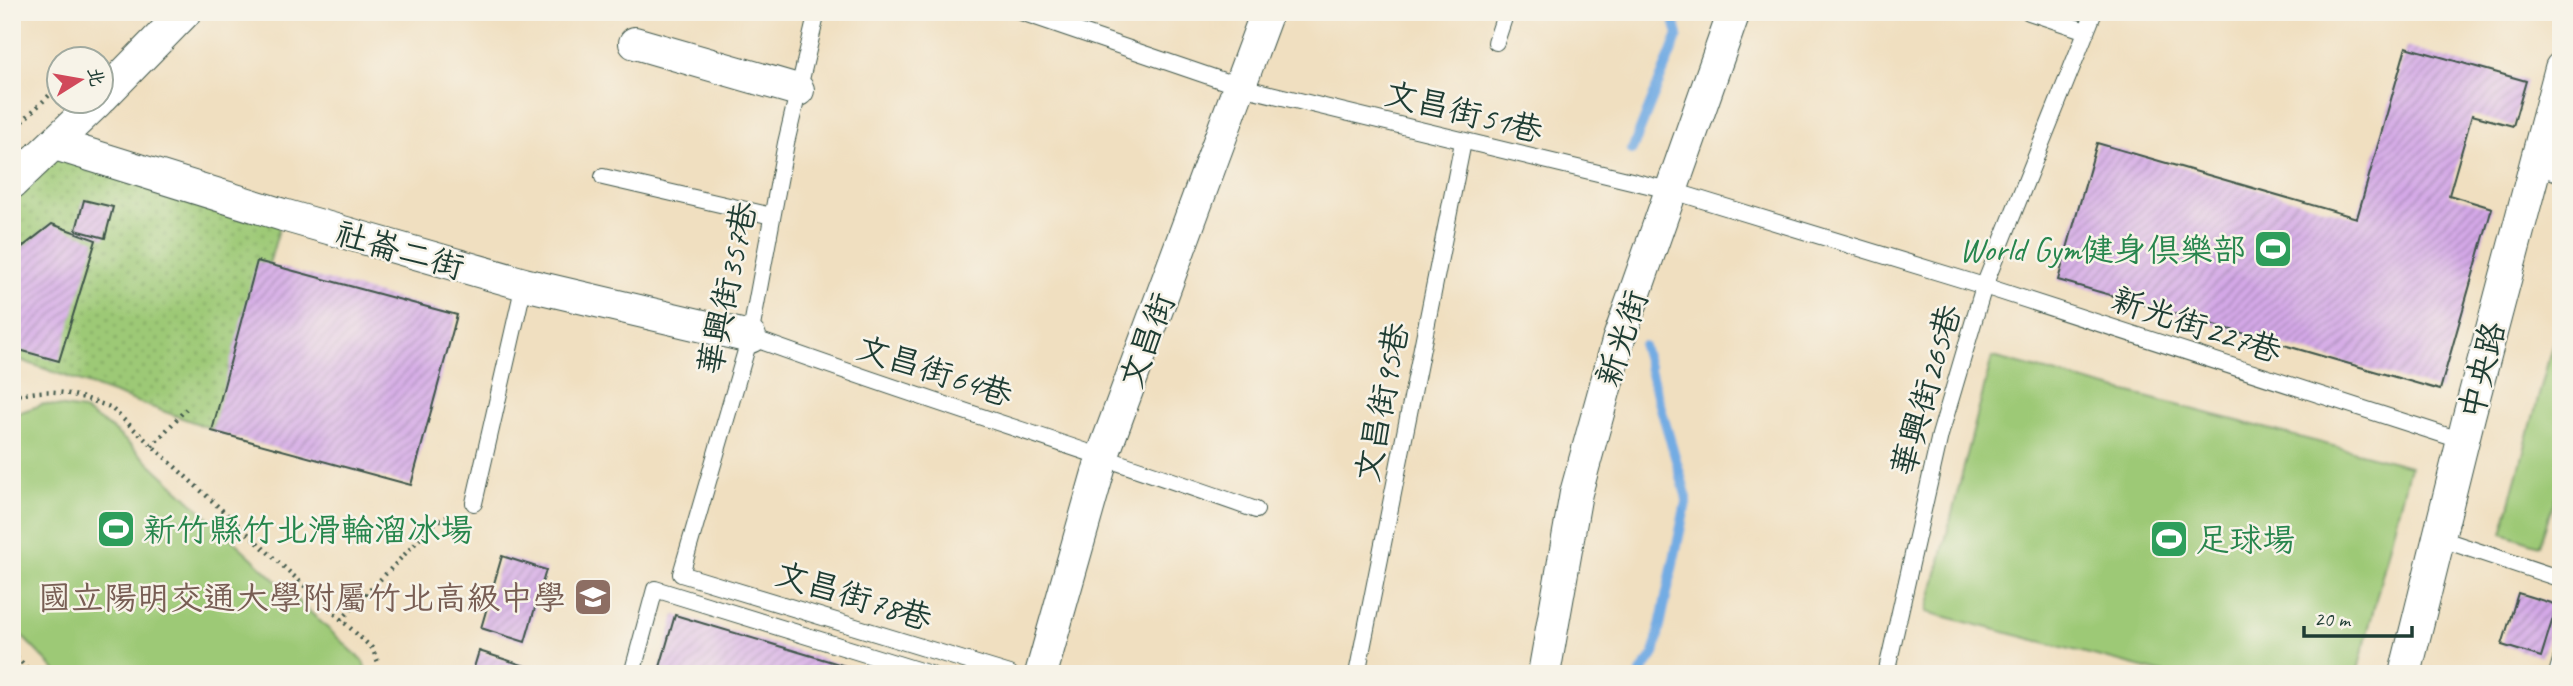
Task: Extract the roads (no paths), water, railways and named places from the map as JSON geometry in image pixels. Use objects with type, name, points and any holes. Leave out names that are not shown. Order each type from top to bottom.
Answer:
[{"type":"street","points":[[116,83],[186,12]]},
{"type":"street","name":"文昌街","points":[[1041,674],[1103,456],[1267,12]]},
{"type":"street","name":"新光街","points":[[1544,674],[1576,493],[1618,341],[1734,12]]},
{"type":"street","points":[[635,43],[798,90]]},
{"type":"street","name":"中央路","points":[[2405,674],[2463,441],[2547,170],[2561,68]]},
{"type":"street","points":[[12,183],[83,116]]},
{"type":"street","name":"社崙二街","points":[[55,144],[283,215],[524,284],[750,337]]},
{"type":"lane","name":"華興街357巷","points":[[681,574],[750,337],[772,216],[817,12]]},
{"type":"lane","name":"文昌街51巷","points":[[1021,12],[1241,87],[1673,191]]},
{"type":"lane","points":[[1496,42],[1506,12]]},
{"type":"lane","points":[[2029,12],[2086,31]]},
{"type":"lane","name":"華興街265巷","points":[[1886,674],[1940,435],[1984,286],[2094,12]]},
{"type":"lane","name":"文昌街95巷","points":[[1357,674],[1463,142]]},
{"type":"lane","points":[[603,177],[772,216]]},
{"type":"lane","name":"新光街227巷","points":[[1673,191],[1984,286],[2463,441]]},
{"type":"lane","points":[[474,503],[524,284]]},
{"type":"lane","name":"文昌街64巷","points":[[750,337],[899,391],[1103,456],[1256,510]]},
{"type":"lane","points":[[2438,538],[2561,579]]},
{"type":"lane","name":"文昌街78巷","points":[[681,574],[1010,674]]},
{"type":"lane","points":[[632,674],[655,589],[930,674]]},
{"type":"lane","points":[[2557,674],[2561,660]]},
{"type":"waterway","points":[[1632,150],[1678,35],[1672,12]]},
{"type":"waterway","points":[[1640,674],[1654,654],[1687,498],[1643,346]]},
{"type":"place","name":"World Gym健身俱樂部","points":[[2273,249]]},
{"type":"place","name":"新竹縣竹北滑輪溜冰場","points":[[116,529]]},
{"type":"place","name":"足球場","points":[[2169,539]]},
{"type":"place","name":"國立陽明交通大學附屬竹北高級中學","points":[[593,597]]}]
